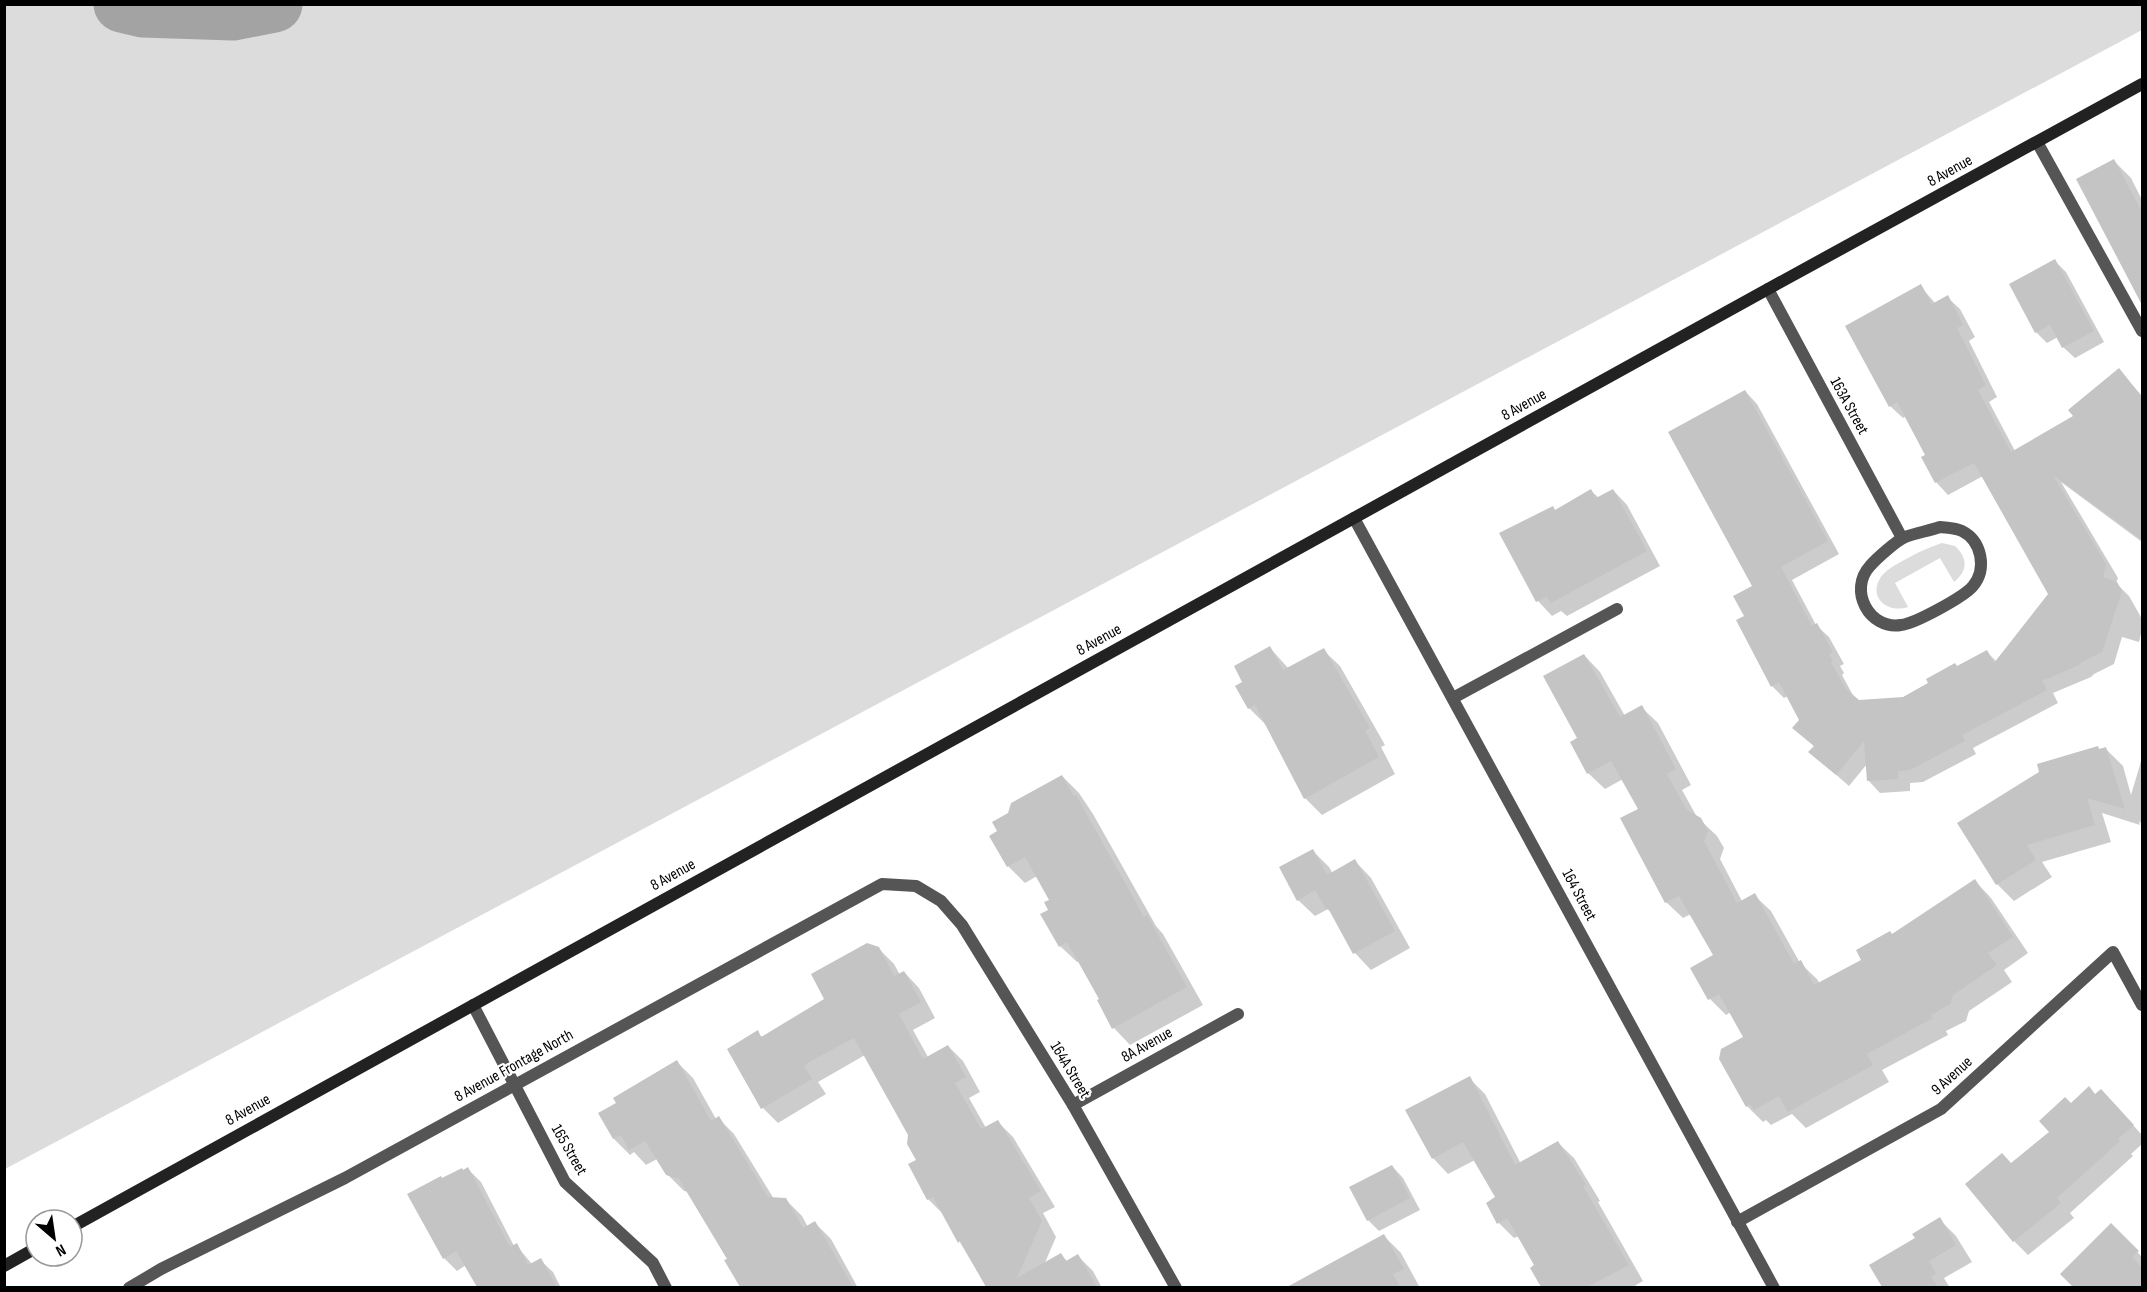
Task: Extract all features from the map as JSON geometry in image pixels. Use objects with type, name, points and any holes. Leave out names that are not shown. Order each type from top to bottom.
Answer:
[{"type":"main road","name":"8 Avenue","points":[[84,1220],[2142,84]]},
{"type":"main road","points":[[4,1266],[24,1255]]},
{"type":"street","points":[[2037,142],[2142,331]]},
{"type":"street","name":"163A Street","points":[[1768,289],[1902,538]]},
{"type":"street","name":"164 Street","points":[[1354,518],[1774,1287]]},
{"type":"street","points":[[1940,527],[1952,528],[1964,532],[1973,540],[1979,551],[1981,563],[1979,576],[1973,586],[1963,595],[1914,621],[1892,626],[1881,623],[1865,608],[1860,585],[1863,574],[1870,565],[1902,538],[1940,527]]},
{"type":"street","points":[[1453,698],[1617,609]]},
{"type":"street","name":"8 Avenue Frontage North","points":[[131,1287],[345,1178],[882,884],[916,886]]},
{"type":"street","name":"164A Street","points":[[916,886],[941,901],[962,925],[1073,1105],[1176,1287]]},
{"type":"street","name":"9 Avenue","points":[[1737,1222],[1941,1109],[2113,952],[2142,1005]]},
{"type":"street","name":"165 Street","points":[[473,1005],[565,1182],[653,1263],[666,1287]]},
{"type":"street","name":"8A Avenue","points":[[1073,1105],[1238,1014]]},
{"type":"shaded area","points":[[5,4],[2142,4],[2142,30],[5,1169]]},
{"type":"shaded area","points":[[1942,543],[1955,546],[1962,555],[1965,564],[1959,578],[1954,582],[1940,558],[1895,583],[1908,607],[1893,608],[1882,602],[1876,591],[1877,584],[1885,573],[1909,557]]},
{"type":"building","points":[[2114,159],[2142,212],[2142,305],[2076,179]]},
{"type":"building","points":[[2055,259],[2094,331],[2062,348],[2050,325],[2035,333],[2009,284]]},
{"type":"building","points":[[1921,284],[1932,304],[1948,295],[1963,325],[1957,328],[1986,385],[1978,390],[2011,452],[2073,416],[2068,410],[2119,368],[2142,397],[2142,540],[2053,475],[2106,564],[2103,577],[2117,582],[2122,591],[2102,652],[2042,681],[2047,690],[1962,735],[1965,741],[1910,770],[1898,771],[1898,779],[1867,781],[1864,741],[1836,775],[1808,752],[1814,746],[1792,728],[1799,720],[1779,682],[1771,687],[1736,620],[1744,616],[1733,596],[1752,586],[1668,432],[1745,390],[1828,541],[1781,567],[1812,626],[1817,623],[1833,652],[1829,654],[1833,661],[1831,662],[1846,689],[1859,700],[1903,697],[1928,683],[1926,679],[1955,663],[1957,666],[1987,650],[1994,663],[2048,594],[1974,463],[1935,483],[1921,457],[1925,455],[1897,402],[1889,407],[1845,326]]},
{"type":"building","points":[[1591,489],[1596,498],[1613,489],[1647,551],[1551,603],[1547,597],[1536,602],[1499,533],[1553,506],[1555,510]]},
{"type":"building","points":[[1270,646],[1283,670],[1324,648],[1370,728],[1365,730],[1379,757],[1304,799],[1255,705],[1248,709],[1235,686],[1242,682],[1234,666]]},
{"type":"building","points":[[1584,654],[1620,717],[1642,705],[1676,769],[1667,774],[1687,810],[1701,818],[1708,831],[1704,841],[1737,903],[1755,893],[1794,964],[1801,960],[1814,985],[1861,960],[1856,950],[1890,931],[1892,934],[1975,879],[2013,937],[1988,953],[1997,965],[1953,995],[1950,1004],[1931,1015],[1933,1018],[1867,1054],[1873,1065],[1788,1112],[1779,1096],[1754,1110],[1750,1104],[1746,1107],[1719,1059],[1721,1049],[1743,1037],[1719,994],[1708,1000],[1690,968],[1713,955],[1679,896],[1665,903],[1620,818],[1638,809],[1611,761],[1587,774],[1570,742],[1577,738],[1543,676]]},
{"type":"building","points":[[2098,746],[2099,749],[2106,747],[2125,809],[2087,798],[2095,825],[2027,845],[2036,860],[1996,885],[1957,823],[2039,772],[2037,764]]},
{"type":"building","points":[[1062,775],[1074,796],[1076,795],[1144,917],[1147,915],[1187,987],[1112,1029],[1097,1000],[1099,999],[1067,942],[1059,947],[1040,914],[1048,910],[1044,902],[1049,900],[1025,857],[1007,867],[989,836],[997,831],[992,822],[1008,813],[1011,803]]},
{"type":"building","points":[[1313,849],[1327,875],[1355,859],[1395,931],[1353,954],[1329,910],[1326,909],[1315,890],[1297,901],[1279,867]]},
{"type":"building","points":[[867,943],[879,947],[894,976],[904,971],[921,1002],[899,1014],[923,1059],[948,1045],[966,1077],[955,1083],[981,1129],[998,1120],[1041,1191],[1029,1198],[1042,1221],[1017,1278],[1061,1253],[1066,1261],[1078,1254],[1097,1287],[986,1287],[933,1197],[927,1200],[908,1164],[916,1160],[907,1144],[908,1135],[854,1038],[809,1062],[804,1066],[812,1079],[761,1109],[727,1049],[758,1030],[761,1037],[824,999],[811,974]]},
{"type":"building","points":[[677,1060],[711,1121],[719,1116],[768,1197],[786,1198],[803,1228],[815,1221],[853,1287],[740,1287],[724,1260],[727,1259],[679,1179],[666,1175],[645,1141],[629,1150],[621,1135],[613,1139],[598,1113],[616,1103],[613,1098]]},
{"type":"building","points":[[1470,1076],[1515,1165],[1558,1141],[1586,1185],[1583,1186],[1629,1265],[1587,1287],[1541,1287],[1530,1268],[1534,1265],[1507,1218],[1497,1224],[1486,1203],[1495,1197],[1463,1142],[1432,1159],[1405,1110]]},
{"type":"building","points":[[2089,1086],[2095,1094],[2101,1089],[2134,1125],[2118,1139],[2120,1141],[2057,1198],[2061,1203],[2013,1242],[1965,1184],[2002,1153],[2011,1163],[2049,1132],[2039,1121],[2065,1097],[2071,1103]]},
{"type":"building","points":[[1392,1165],[1410,1198],[1367,1221],[1349,1187]]},
{"type":"building","points":[[468,1167],[510,1247],[517,1243],[528,1265],[541,1258],[557,1287],[477,1287],[456,1251],[443,1259],[407,1194],[441,1176],[442,1178]]},
{"type":"building","points":[[1940,1217],[1956,1245],[1929,1261],[1936,1274],[1931,1277],[1938,1287],[1882,1287],[1869,1265],[1915,1238],[1912,1234]]},
{"type":"building","points":[[2111,1223],[2139,1251],[2132,1257],[2142,1268],[2142,1287],[2073,1287],[2060,1274]]},
{"type":"building","points":[[1384,1234],[1404,1269],[1393,1274],[1400,1287],[1287,1287]]},
{"type":"waterway","points":[[122,4],[143,9],[233,12],[274,4]]}]
